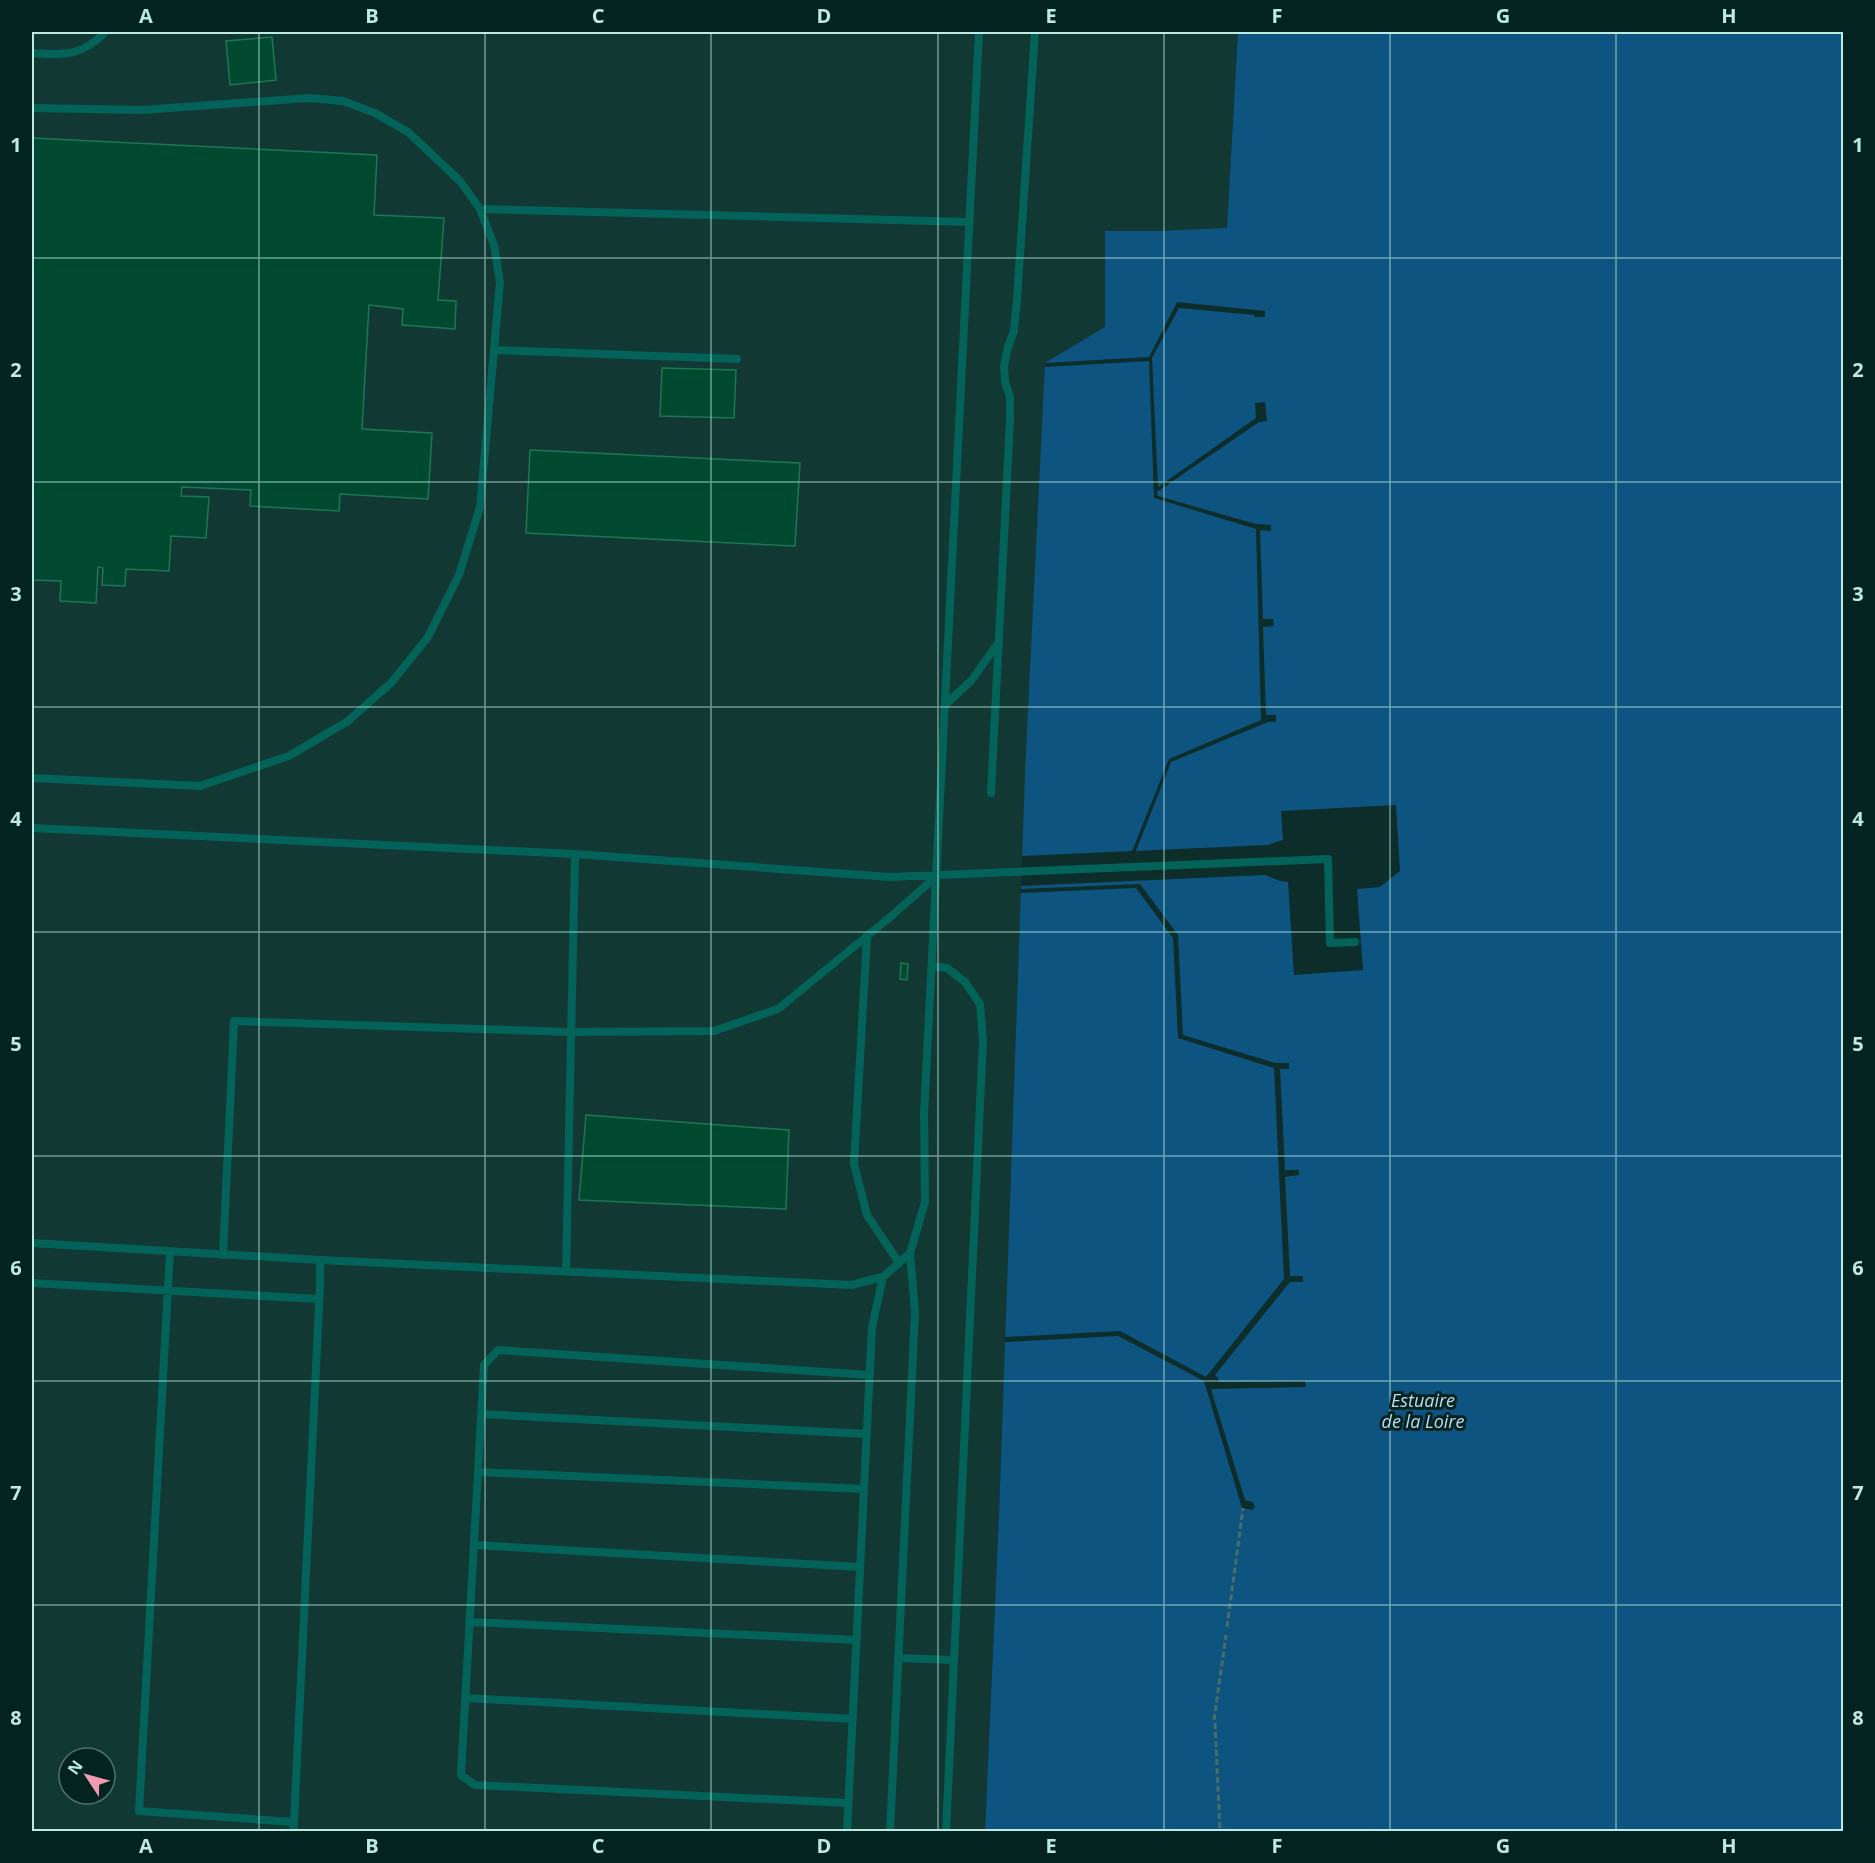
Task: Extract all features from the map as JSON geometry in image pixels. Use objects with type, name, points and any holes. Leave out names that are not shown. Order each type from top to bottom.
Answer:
[{"type":"lane","points":[[32,53],[66,55],[93,44],[105,32]]},
{"type":"lane","points":[[890,1832],[915,1312],[910,1253],[925,1202],[924,1114],[979,32]]},
{"type":"lane","points":[[991,793],[1010,420],[1010,397],[1005,382],[1004,366],[1014,331],[1017,300],[1035,32]]},
{"type":"lane","points":[[32,108],[142,110],[309,98],[343,101],[375,113],[408,132],[460,181],[480,209],[494,244],[501,282],[480,507],[459,575],[428,637],[391,683],[348,721],[289,756],[200,786],[32,778]]},
{"type":"lane","points":[[480,209],[969,222]]},
{"type":"lane","points":[[494,350],[737,358]]},
{"type":"lane","points":[[946,704],[971,681],[999,643]]},
{"type":"lane","points":[[32,828],[575,854],[890,877],[1328,860],[1330,943],[1355,942]]},
{"type":"lane","points":[[566,1272],[575,854]]},
{"type":"lane","points":[[223,1255],[234,1021],[571,1032],[714,1031],[778,1009],[937,876]]},
{"type":"lane","points":[[867,936],[854,1164],[867,1215],[899,1263]]},
{"type":"lane","points":[[932,966],[947,968],[965,982],[975,996],[980,1004],[983,1040],[946,1832]]},
{"type":"lane","points":[[32,1243],[320,1260],[851,1285],[883,1277],[910,1253]]},
{"type":"lane","points":[[170,1251],[139,1811],[293,1827],[320,1260]]},
{"type":"lane","points":[[847,1832],[872,1327],[883,1277]]},
{"type":"lane","points":[[32,1283],[319,1299]]},
{"type":"lane","points":[[849,1803],[475,1785],[461,1775],[484,1365],[498,1350],[870,1376]]},
{"type":"lane","points":[[481,1414],[867,1434]]},
{"type":"lane","points":[[478,1472],[864,1489]]},
{"type":"lane","points":[[474,1545],[860,1567]]},
{"type":"lane","points":[[470,1622],[857,1640]]},
{"type":"lane","points":[[898,1658],[954,1660]]},
{"type":"lane","points":[[466,1698],[853,1719]]},
{"type":"path","points":[[1227,1627],[1243,1508]]},
{"type":"path","points":[[1220,1832],[1214,1722],[1226,1635]]},
{"type":"shaded area","points":[[32,32],[1238,32],[1227,228],[1105,231],[1105,327],[1025,773],[999,1515],[985,1831],[32,1832]]},
{"type":"water","name":"Estuaire de la Loire","points":[[1238,32],[1843,32],[1843,1831],[985,1832],[999,1515],[1025,773],[1045,363],[1105,327],[1105,231],[1227,228]]},
{"type":"pier","points":[[1177,302],[1265,311],[1265,317],[1254,317],[1254,315],[1179,308],[1152,358],[1158,487],[1256,418],[1255,403],[1265,402],[1267,421],[1259,422],[1157,492],[1158,496],[1256,524],[1271,525],[1271,531],[1260,530],[1263,619],[1273,619],[1274,626],[1263,627],[1266,715],[1276,715],[1276,722],[1268,722],[1171,762],[1136,851],[1267,845],[1283,840],[1281,811],[1396,805],[1400,871],[1380,887],[1357,889],[1363,970],[1294,975],[1288,882],[1265,875],[1021,886],[1022,856],[1132,851],[1169,759],[1261,720],[1256,529],[1154,498],[1149,361],[1045,367],[1045,363],[1149,357]]},
{"type":"pier","points":[[1140,884],[1178,935],[1183,1035],[1275,1063],[1289,1063],[1289,1069],[1280,1069],[1285,1170],[1299,1170],[1299,1175],[1285,1177],[1290,1276],[1303,1276],[1303,1282],[1290,1282],[1215,1375],[1219,1382],[1305,1381],[1306,1387],[1211,1389],[1245,1500],[1253,1502],[1255,1507],[1252,1510],[1242,1508],[1204,1381],[1118,1336],[1005,1342],[1005,1337],[1120,1331],[1206,1377],[1284,1279],[1274,1068],[1178,1038],[1173,938],[1136,888],[1020,893],[1020,889]]},
{"type":"building","points":[[272,37],[276,80],[230,85],[226,41]]},
{"type":"building","points":[[32,138],[377,155],[374,215],[444,218],[438,300],[456,301],[455,329],[402,325],[403,309],[369,305],[362,429],[432,433],[428,499],[340,494],[339,511],[250,506],[251,490],[182,487],[181,496],[209,497],[206,538],[171,536],[169,571],[126,569],[125,586],[102,585],[103,568],[98,567],[96,603],[60,601],[61,581],[32,580]]},
{"type":"building","points":[[662,368],[736,370],[734,418],[660,416]]},
{"type":"building","points":[[530,450],[800,463],[795,546],[526,533]]},
{"type":"building","points":[[901,963],[908,964],[907,980],[900,979]]},
{"type":"building","points":[[586,1115],[789,1130],[786,1209],[579,1200]]}]
